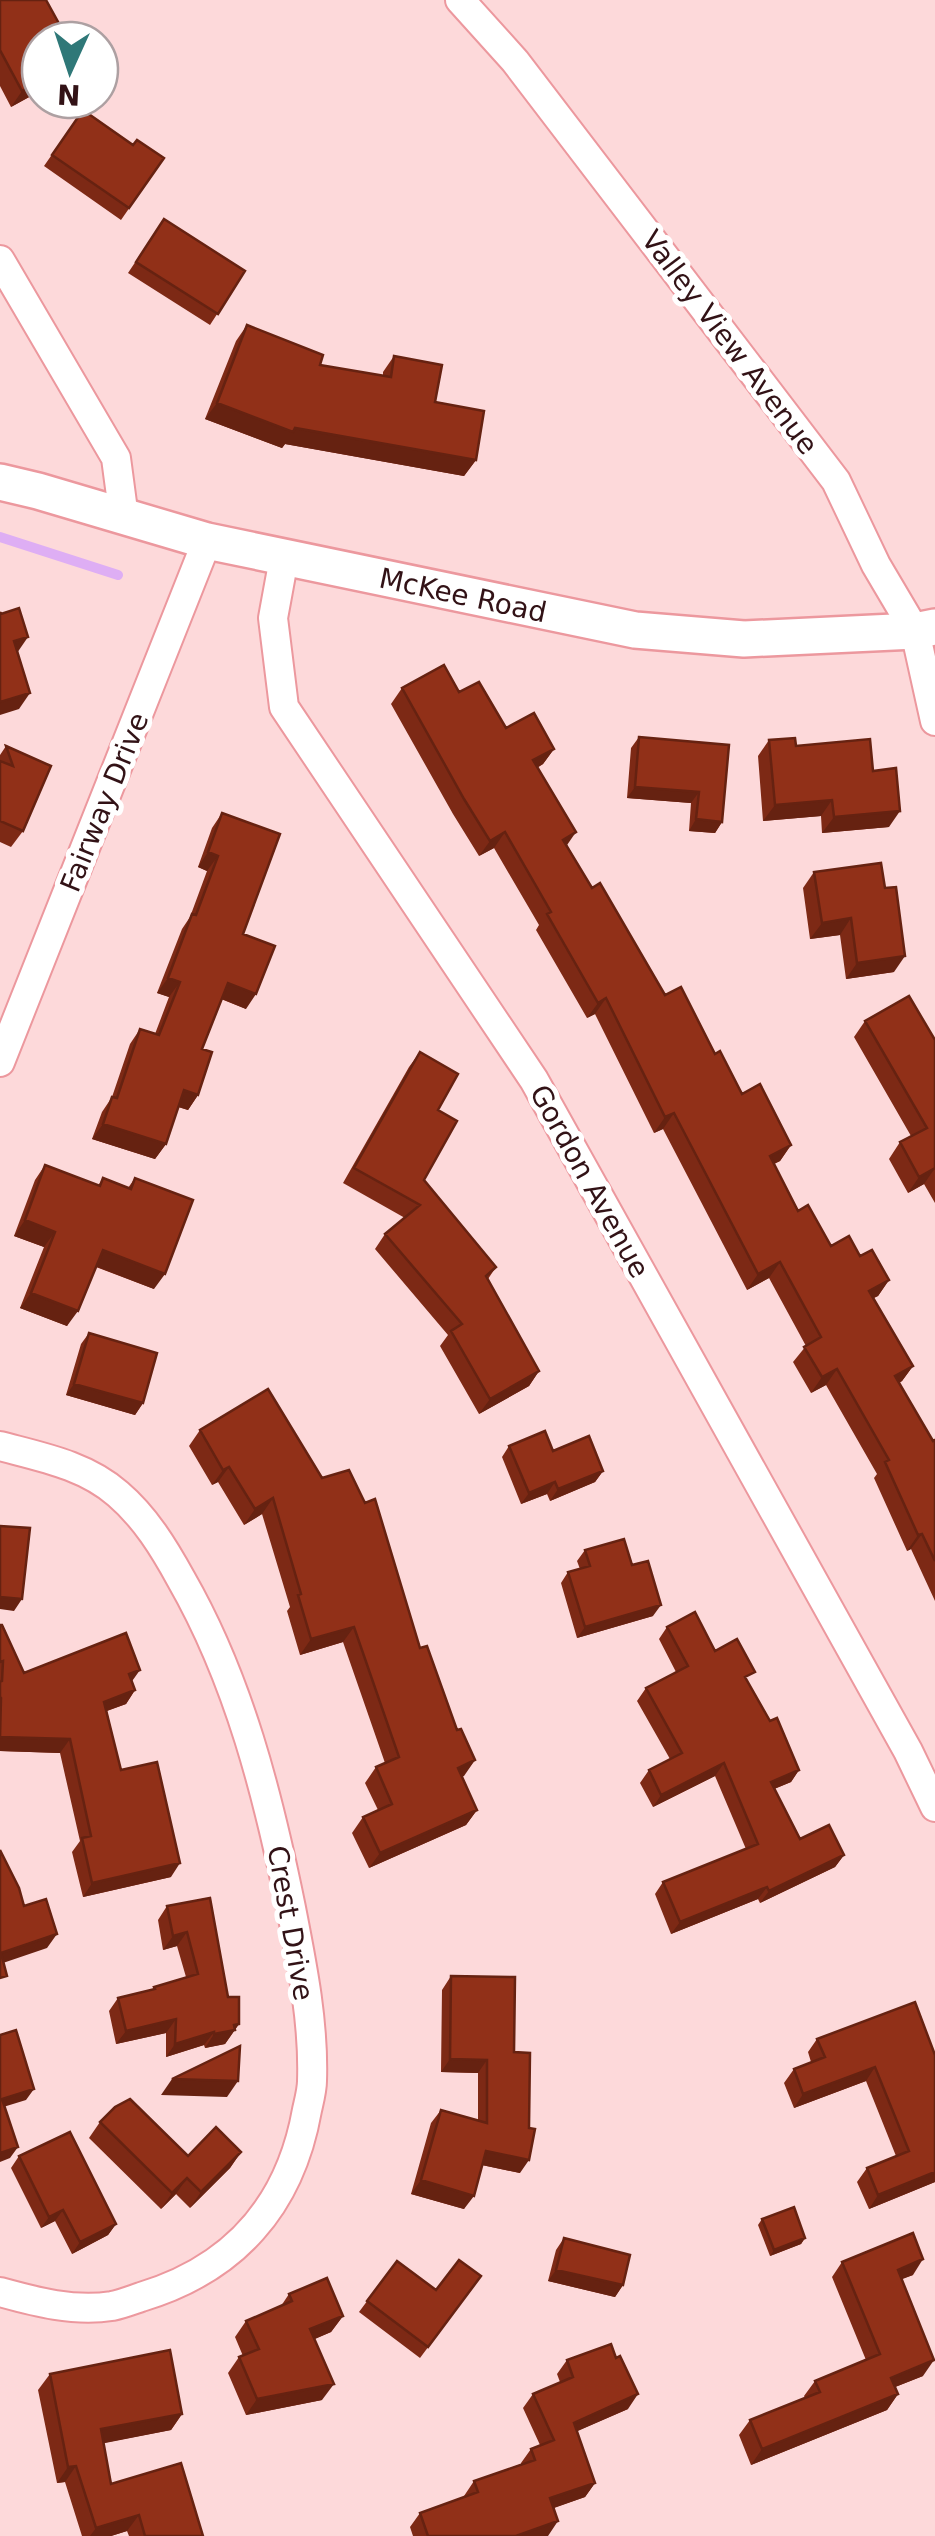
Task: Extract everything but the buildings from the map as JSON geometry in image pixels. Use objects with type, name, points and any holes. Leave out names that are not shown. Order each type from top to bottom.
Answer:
[{"type":"street","name":"Valley View Avenue","points":[[460,0],[514,61],[836,481],[876,565],[925,629],[935,721]]},
{"type":"street","points":[[0,260],[116,458],[124,518]]},
{"type":"street","name":"McKee Road","points":[[0,482],[207,542],[635,630],[744,638],[925,629]]},
{"type":"street","name":"Fairway Drive","points":[[0,1062],[207,542]]},
{"type":"street","name":"Gordon Avenue","points":[[284,558],[272,618],[284,707],[534,1080],[899,1734],[935,1807]]},
{"type":"street","name":"Crest Drive","points":[[0,1446],[72,1465],[118,1493],[157,1537],[199,1610],[234,1688],[278,1845],[306,1985],[312,2082],[302,2142],[282,2187],[256,2226],[216,2264],[167,2289],[111,2306],[52,2306],[0,2292]]},
{"type":"waterway","points":[[0,537],[118,575]]}]
